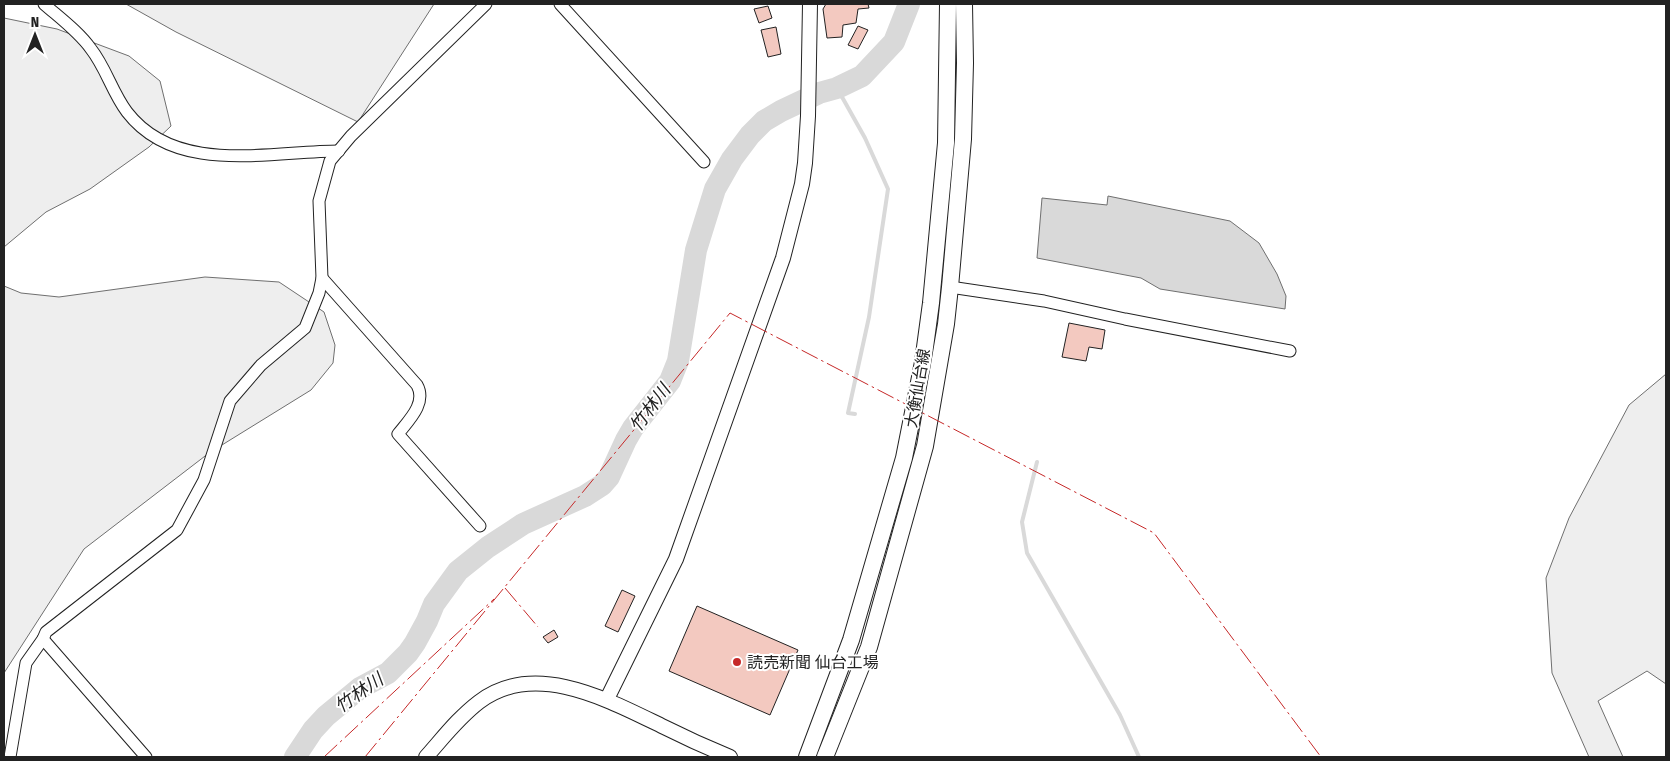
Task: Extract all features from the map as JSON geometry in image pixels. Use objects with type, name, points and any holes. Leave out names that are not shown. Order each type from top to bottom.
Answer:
[{"type":"main road","name":"大衡仙台線","points":[[807,757],[854,630],[904,458],[923,362],[932,303],[946,143],[948,4]]},
{"type":"main road","name":"大衡仙台線","points":[[825,757],[869,646],[925,446],[946,324],[950,287],[963,138],[964,4]]},
{"type":"street","points":[[44,4],[91,48],[124,107],[136,122],[155,136],[185,150],[217,156],[339,151]]},
{"type":"street","points":[[10,757],[26,663],[43,640],[46,632],[177,530],[204,480],[230,401],[261,365],[305,328],[319,293],[322,278],[319,201],[330,161],[351,136],[486,4]]},
{"type":"street","points":[[560,4],[704,162]]},
{"type":"street","points":[[608,699],[676,559],[783,258],[802,184],[808,116],[810,4]]},
{"type":"street","points":[[322,278],[417,385],[420,390],[421,399],[414,413],[398,434],[480,526]]},
{"type":"street","points":[[950,287],[1044,301],[1125,319],[1290,351]]},
{"type":"street","points":[[43,640],[146,757]]},
{"type":"street","points":[[426,757],[456,723],[480,701],[514,686],[550,684],[608,699],[692,741],[730,757]]},
{"type":"shaded area","points":[[126,4],[434,4],[358,122],[176,32]]},
{"type":"shaded area","points":[[4,18],[57,29],[129,56],[160,81],[171,126],[149,147],[90,189],[46,212],[4,247]]},
{"type":"shaded area","points":[[1108,196],[1230,221],[1259,243],[1277,274],[1286,296],[1285,309],[1160,289],[1141,278],[1037,258],[1042,198],[1107,205]]},
{"type":"shaded area","points":[[205,277],[279,282],[324,312],[335,345],[333,363],[311,390],[209,453],[84,549],[4,673],[4,286],[21,293],[59,297]]},
{"type":"shaded area","points":[[1666,374],[1666,684],[1647,671],[1598,701],[1623,757],[1589,757],[1552,673],[1546,578],[1569,518],[1629,405]]},
{"type":"building","points":[[826,4],[868,4],[869,8],[858,9],[856,23],[843,25],[842,37],[827,38],[823,9]]},
{"type":"building","points":[[768,6],[772,18],[759,23],[754,9]]},
{"type":"building","points":[[858,26],[868,30],[858,49],[848,45]]},
{"type":"building","points":[[776,27],[781,54],[768,57],[761,30]]},
{"type":"building","points":[[1069,323],[1105,330],[1102,349],[1089,347],[1086,361],[1062,357]]},
{"type":"building","points":[[622,590],[635,596],[618,632],[605,626]]},
{"type":"building","points":[[697,606],[798,650],[770,715],[669,671]]},
{"type":"building","points":[[554,630],[558,637],[548,643],[543,637]]},
{"type":"waterway","name":"竹林川","points":[[295,757],[313,730],[326,716],[360,688],[388,673],[408,653],[427,621],[434,604],[458,571],[488,547],[523,524],[585,496],[602,485],[609,477],[633,428],[670,381],[678,361],[696,250],[715,189],[732,159],[750,135],[764,121],[819,93],[837,88],[862,76],[894,42],[909,4]]},
{"type":"waterway","points":[[837,88],[865,138],[888,189],[869,317],[848,413],[855,414]]},
{"type":"waterway","points":[[1037,462],[1022,522],[1027,553],[1120,715],[1139,757]]},
{"type":"power","points":[[365,757],[730,313],[1154,533],[1321,757]]},
{"type":"power","points":[[505,588],[538,627]]},
{"type":"power","points":[[324,757],[494,599]]},
{"type":"place","name":"読売新聞 仙台工場","points":[[737,662]]}]
